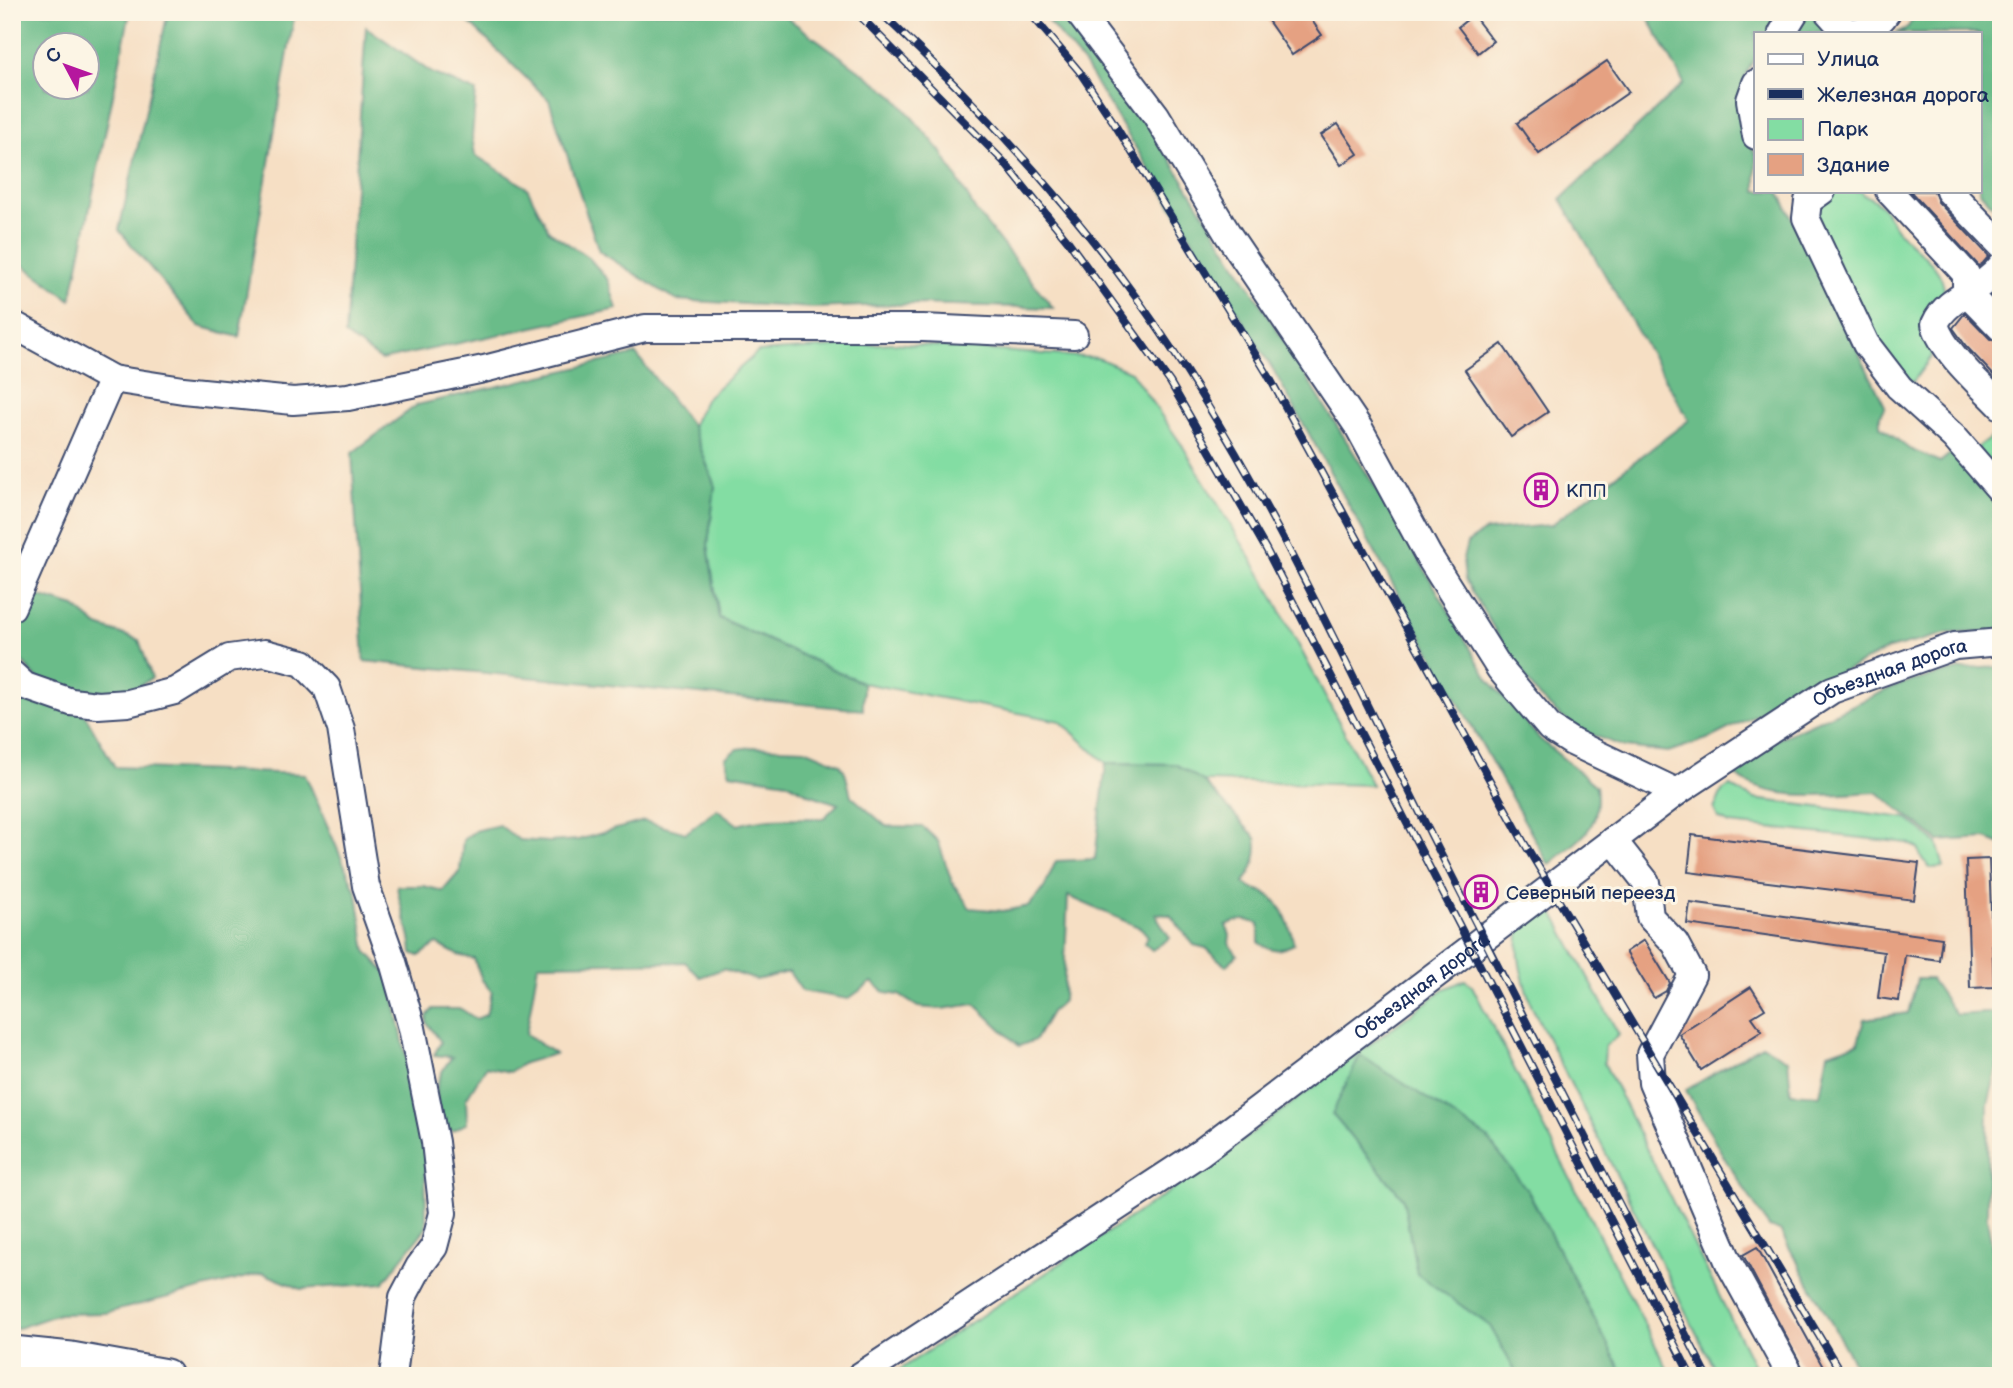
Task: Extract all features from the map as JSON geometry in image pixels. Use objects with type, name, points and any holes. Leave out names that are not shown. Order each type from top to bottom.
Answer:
[{"type":"main road","points":[[12,1353],[71,1359],[166,1376]]},
{"type":"street","points":[[1078,12],[1156,115],[1228,236],[1359,428],[1428,555],[1500,670],[1550,727],[1572,742],[1677,792]]},
{"type":"street","points":[[1783,32],[1795,12]]},
{"type":"street","points":[[1828,12],[1846,32],[1871,29],[1887,12]]},
{"type":"street","points":[[1754,88],[1749,100],[1754,126]]},
{"type":"street","points":[[1890,192],[1966,274],[1966,292],[2001,327]]},
{"type":"street","points":[[1951,192],[2001,246]]},
{"type":"street","points":[[1806,194],[1806,218],[1866,344],[1899,387],[1954,437],[2001,491]]},
{"type":"street","points":[[2001,266],[1990,279],[1966,292],[1938,317],[1935,324],[1937,332],[2001,406]]},
{"type":"street","points":[[12,324],[112,379],[183,390],[318,401],[484,369],[645,328],[923,328],[1074,335]]},
{"type":"street","points":[[12,607],[112,379]]},
{"type":"street","name":"Объездная дорога","points":[[860,1376],[1200,1153],[1677,792],[1832,690],[1955,646],[2001,642]]},
{"type":"street","points":[[12,674],[25,687],[71,702],[98,705],[128,703],[175,691],[229,658],[265,653],[287,656],[303,663],[327,688],[341,729],[366,886],[393,961],[412,1028],[435,1142],[443,1213],[434,1247],[414,1274],[403,1297],[393,1376]]},
{"type":"street","points":[[1613,840],[1646,882],[1650,917],[1675,943],[1692,975],[1650,1054],[1653,1083],[1729,1263],[1791,1376]]},
{"type":"green space","points":[[12,12],[130,12],[71,300],[12,257]]},
{"type":"green space","points":[[168,12],[295,12],[239,337],[199,326],[119,230]]},
{"type":"green space","points":[[458,12],[779,12],[892,94],[941,151],[976,211],[1053,308],[917,304],[813,308],[676,300],[599,251],[549,100]]},
{"type":"green space","points":[[1040,12],[1065,12],[1098,53],[1155,135],[1399,525],[1488,679],[1540,739],[1596,786],[1596,814],[1592,824],[1579,840],[1549,865],[1274,371],[1084,64]]},
{"type":"green space","points":[[1095,12],[1128,12],[1109,25]]},
{"type":"green space","points":[[1645,12],[1784,12],[1771,32],[1754,32],[1754,59],[1746,75],[1741,98],[1742,132],[1754,152],[1754,192],[1779,192],[1885,406],[1880,415],[1880,426],[1909,449],[1940,462],[1955,450],[2001,506],[2001,632],[1949,633],[1889,649],[1710,738],[1668,752],[1625,747],[1584,732],[1539,697],[1508,652],[1465,580],[1463,559],[1467,543],[1485,531],[1551,525],[1689,420],[1561,199],[1684,83]]},
{"type":"green space","points":[[1809,12],[1828,32],[1795,32]]},
{"type":"green space","points":[[1918,12],[2001,12],[2001,214],[1980,192],[1982,32],[1898,32],[1907,28]]},
{"type":"green space","points":[[366,27],[432,73],[476,92],[472,137],[475,155],[527,188],[549,231],[589,258],[608,280],[617,309],[381,360],[345,335]]},
{"type":"green space","points":[[1828,192],[1862,192],[1876,201],[1900,233],[1939,274],[1943,282],[1944,300],[1933,340],[1932,356],[1912,383],[1873,337],[1814,215]]},
{"type":"green space","points":[[892,343],[1098,358],[1131,372],[1182,445],[1266,583],[1372,785],[1203,781],[1175,764],[1106,763],[1060,721],[863,683],[719,618],[708,545],[715,486],[692,426],[706,398],[758,352]]},
{"type":"green space","points":[[636,354],[692,426],[715,486],[708,545],[719,618],[863,683],[863,710],[364,661],[352,453],[417,405]]},
{"type":"green space","points":[[2001,430],[2001,478],[1977,448]]},
{"type":"green space","points":[[35,595],[75,607],[98,626],[139,640],[152,678],[122,697],[48,690],[12,651],[13,622]]},
{"type":"green space","points":[[2001,667],[2001,844],[1986,838],[1939,841],[1877,792],[1821,795],[1782,793],[1747,783],[1732,773],[1746,758],[1771,742],[1900,684],[1962,669]]},
{"type":"green space","points":[[12,690],[84,713],[115,767],[305,774],[357,894],[366,951],[390,977],[425,1151],[426,1228],[383,1283],[301,1289],[263,1273],[106,1313],[59,1314],[12,1330]]},
{"type":"green space","points":[[737,749],[805,749],[840,764],[845,772],[851,796],[886,826],[923,827],[938,841],[952,882],[970,908],[1003,911],[1029,906],[1044,888],[1056,861],[1095,859],[1106,763],[1175,764],[1203,781],[1256,838],[1255,861],[1244,882],[1270,896],[1280,907],[1294,944],[1280,949],[1268,948],[1259,943],[1259,924],[1246,920],[1238,921],[1226,926],[1230,935],[1229,943],[1237,955],[1226,966],[1206,948],[1194,945],[1170,915],[1155,914],[1170,938],[1152,950],[1144,943],[1148,936],[1141,928],[1068,896],[1063,1001],[1051,1012],[1035,1040],[1019,1046],[975,1004],[942,1009],[918,1007],[899,995],[886,993],[872,982],[848,999],[802,991],[789,972],[756,980],[723,969],[700,977],[685,962],[538,964],[526,1034],[555,1054],[524,1063],[510,1072],[486,1067],[466,1099],[467,1123],[453,1131],[442,1128],[436,1091],[440,1075],[452,1057],[434,1055],[441,1042],[427,1023],[427,1016],[433,1009],[461,1009],[476,1019],[486,1015],[492,992],[482,980],[474,959],[458,955],[437,944],[419,956],[412,953],[397,886],[424,886],[443,891],[460,871],[463,840],[475,831],[499,825],[519,840],[549,842],[578,840],[644,821],[686,833],[717,809],[738,825],[770,819],[824,818],[838,804],[809,794],[787,782],[730,773],[725,758]]},
{"type":"green space","points":[[1730,786],[1754,799],[1906,818],[1937,843],[1944,867],[1931,868],[1921,858],[1919,849],[1908,843],[1730,824],[1718,818],[1714,809],[1722,791]]},
{"type":"green space","points":[[1553,912],[1619,1035],[1605,1046],[1604,1063],[1759,1376],[1718,1376],[1532,1007],[1519,955],[1521,923],[1530,916]]},
{"type":"green space","points":[[1917,979],[1931,979],[1956,1015],[2001,1012],[2001,1050],[1988,1105],[1987,1219],[2001,1296],[2001,1376],[1861,1376],[1780,1231],[1769,1227],[1725,1159],[1686,1090],[1762,1045],[1788,1060],[1791,1093],[1820,1095],[1828,1053],[1858,1043],[1864,1019],[1908,1013]]},
{"type":"green space","points":[[1465,980],[1472,986],[1671,1376],[890,1376],[1208,1166],[1444,989]]},
{"type":"green space","points":[[1360,1055],[1486,1137],[1528,1191],[1624,1376],[1518,1376],[1490,1326],[1417,1274],[1403,1198],[1332,1114]]},
{"type":"building","points":[[1262,12],[1306,12],[1322,35],[1292,55]]},
{"type":"building","points":[[1473,15],[1493,41],[1478,53],[1458,27]]},
{"type":"building","points":[[1607,61],[1629,92],[1539,154],[1517,123]]},
{"type":"building","points":[[1338,124],[1358,154],[1341,165],[1321,135]]},
{"type":"building","points":[[1911,192],[1934,192],[1938,202],[1989,256],[1979,266]]},
{"type":"building","points":[[1965,313],[1990,339],[2001,343],[2001,383],[1953,328]]},
{"type":"building","points":[[1502,344],[1548,412],[1511,437],[1465,370]]},
{"type":"building","points":[[1692,835],[1919,863],[1914,900],[1688,872]]},
{"type":"building","points":[[1989,859],[1994,987],[1970,988],[1966,860]]},
{"type":"building","points":[[1690,903],[1942,938],[1939,960],[1905,955],[1899,1001],[1878,998],[1884,952],[1687,924]]},
{"type":"building","points":[[1644,940],[1670,983],[1666,991],[1654,998],[1626,952]]},
{"type":"building","points":[[1751,987],[1765,1009],[1752,1017],[1762,1031],[1701,1070],[1679,1034]]},
{"type":"building","points":[[1757,1247],[1828,1376],[1807,1376],[1743,1255]]},
{"type":"railway","points":[[856,12],[1003,161],[1068,241],[1170,382],[1266,549],[1691,1376]]},
{"type":"railway","points":[[880,12],[983,114],[1079,223],[1138,300],[1221,428],[1296,562],[1432,837],[1707,1376]]},
{"type":"railway","points":[[1029,12],[1079,71],[1112,120],[1268,375],[1523,841],[1843,1376]]},
{"type":"place","name":"КПП","points":[[1541,490]]},
{"type":"place","name":"Северный переезд","points":[[1481,892]]}]
